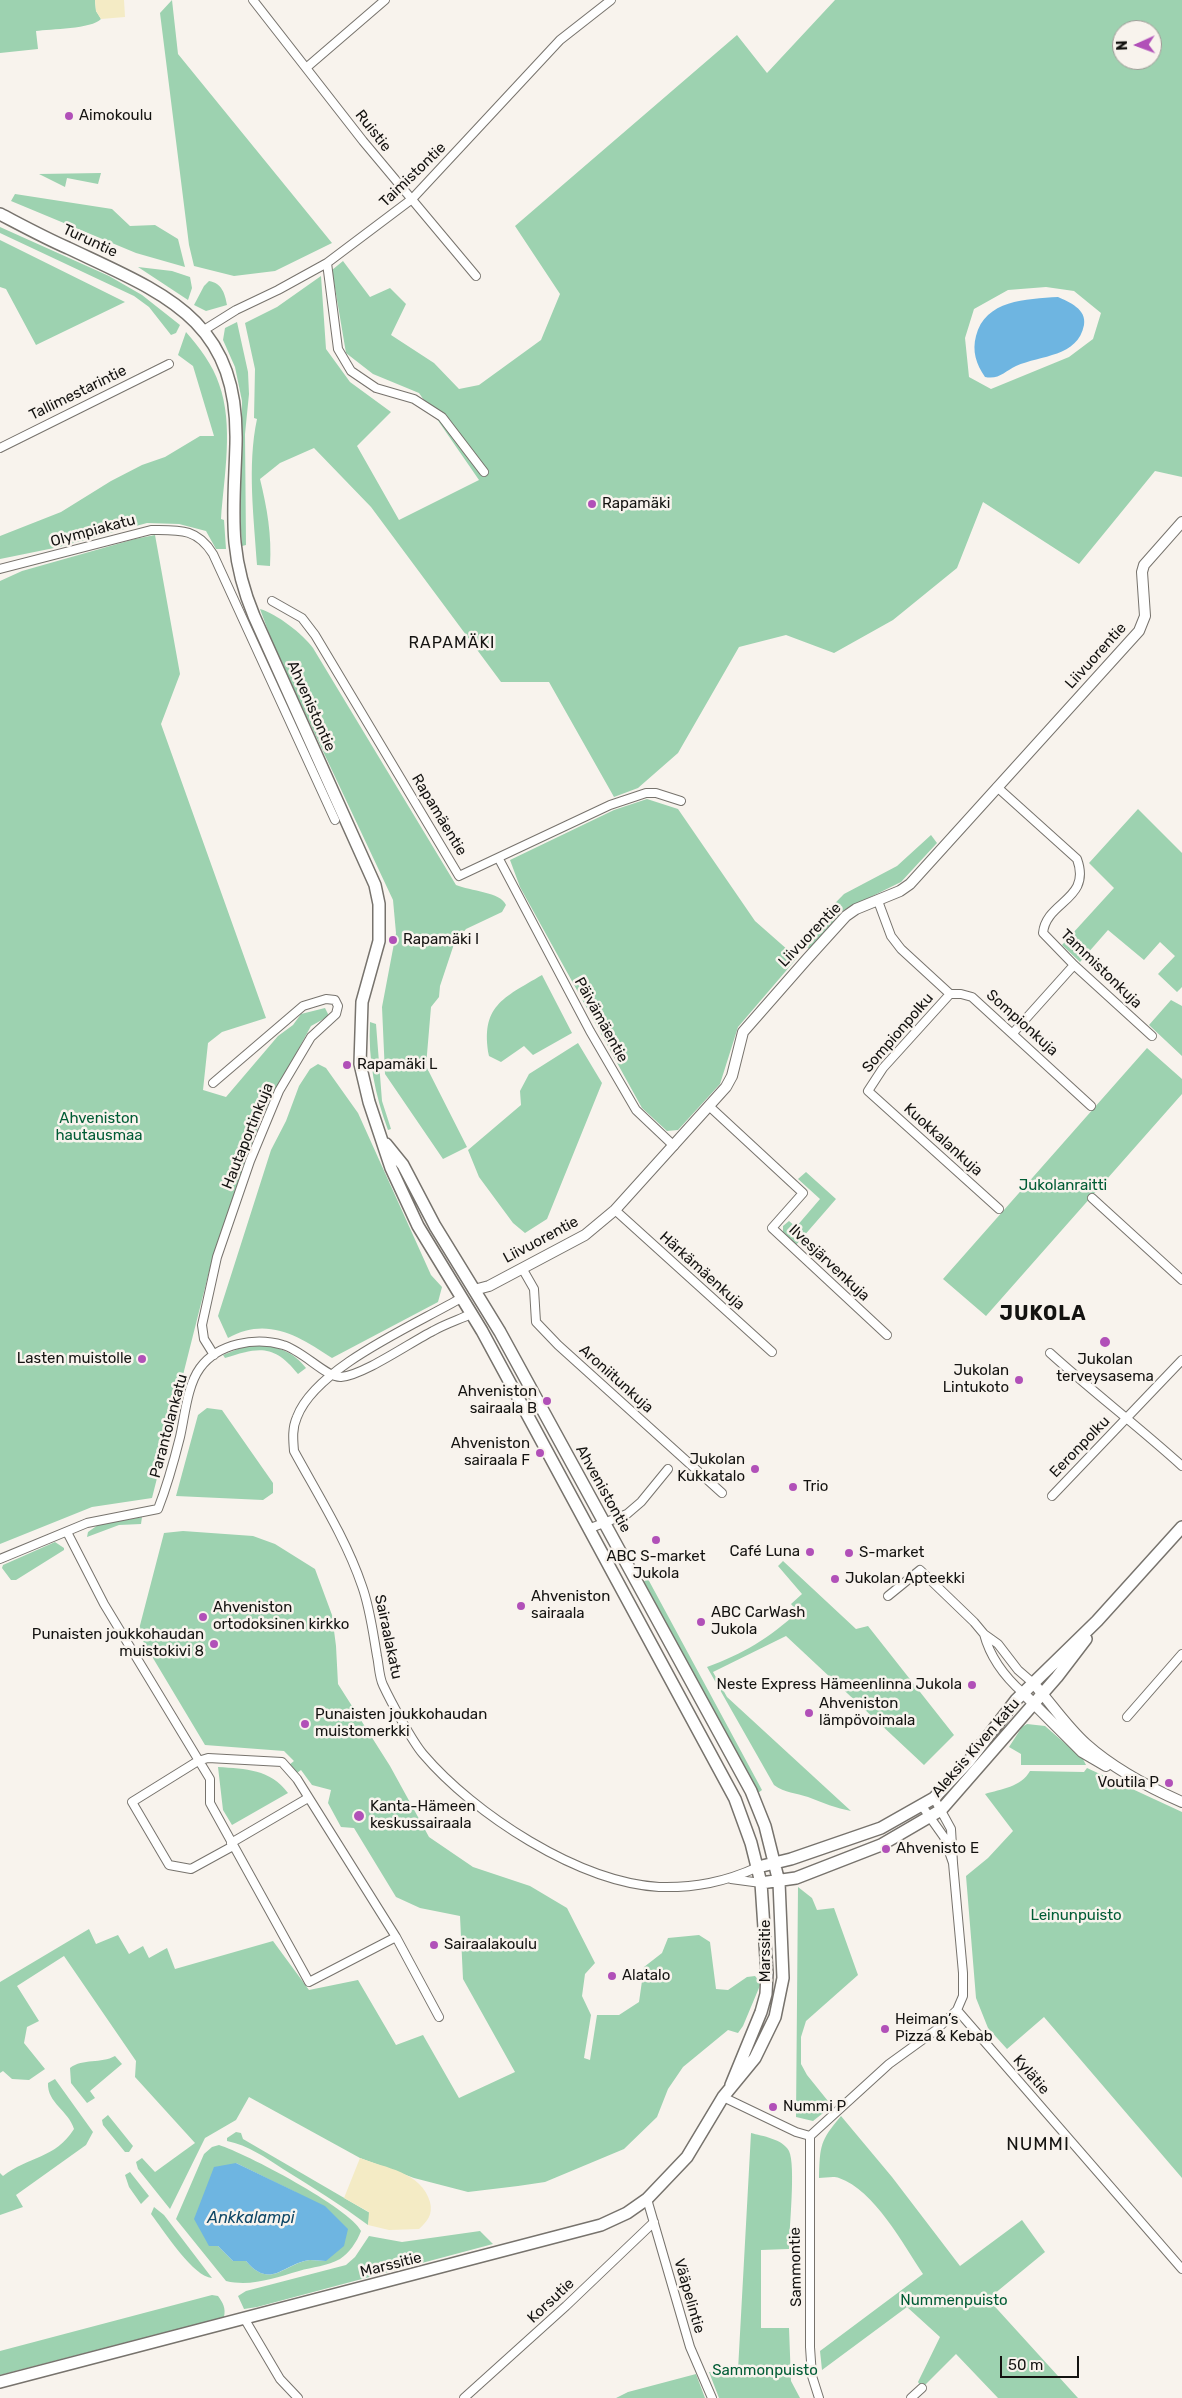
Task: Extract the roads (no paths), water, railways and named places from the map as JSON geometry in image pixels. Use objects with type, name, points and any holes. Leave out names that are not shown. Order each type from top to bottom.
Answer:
[{"type":"main road","name":"Turuntie","points":[[0,214],[166,297]]},
{"type":"main road","name":"Ahvenistontie","points":[[166,297],[204,330],[225,368],[235,415],[232,531],[240,578],[254,616],[375,885],[379,904],[379,941],[362,1002],[360,1064],[369,1102],[384,1141],[391,1168],[418,1226],[482,1331],[735,1799],[758,1867]]},
{"type":"main road","name":"Ahvenistontie","points":[[384,1141],[403,1165],[435,1226],[483,1305],[751,1791],[765,1826],[776,1863]]},
{"type":"main road","points":[[461,1298],[474,1290]]},
{"type":"main road","points":[[471,1314],[483,1305]]},
{"type":"main road","name":"Aleksis Kiven katu","points":[[758,1867],[776,1863],[881,1828],[934,1798],[950,1782],[1023,1693],[1097,1621],[1182,1527]]},
{"type":"main road","name":"Aleksis Kiven katu","points":[[761,1884],[796,1878],[881,1845],[931,1818],[941,1810],[1043,1694],[1068,1663],[1097,1621]]},
{"type":"main road","name":"Marssitie","points":[[0,2382],[600,2225],[627,2213],[647,2199],[687,2157],[731,2085],[755,2058],[774,2018],[783,1978],[779,1882],[776,1863]]},
{"type":"main road","name":"Marssitie","points":[[731,2085],[766,1994],[767,1973],[761,1884],[758,1867]]},
{"type":"street","name":"Ruistie","points":[[253,0],[306,68],[476,276]]},
{"type":"street","points":[[306,68],[386,0]]},
{"type":"street","name":"Taimistontie","points":[[204,330],[236,310],[278,290],[327,263],[412,199],[560,40],[611,0]]},
{"type":"street","points":[[327,263],[330,305],[338,349],[351,371],[376,388],[414,399],[442,417],[484,472]]},
{"type":"street","name":"Tallimestarintie","points":[[0,448],[169,364]]},
{"type":"street","name":"Liivuorentie","points":[[474,1290],[489,1286],[585,1235],[615,1210],[674,1146],[730,1082],[741,1038],[746,1027],[846,916],[856,909],[878,901],[910,884],[1140,631],[1146,616],[1142,572],[1144,564],[1182,522]]},
{"type":"street","name":"Olympiakatu","points":[[0,569],[151,530],[175,530],[194,534],[204,541],[213,554],[335,820]]},
{"type":"street","name":"Rapamäentie","points":[[272,601],[302,618],[315,634],[459,876],[499,859],[610,805],[646,792],[656,793],[680,801]]},
{"type":"street","name":"Tammistonkuja","points":[[997,787],[1078,859],[1082,872],[1080,885],[1044,924],[1043,933],[1074,965],[1152,1036]]},
{"type":"street","name":"Päivämäentie","points":[[499,859],[636,1110],[674,1146]]},
{"type":"street","points":[[878,901],[891,936],[901,949],[950,994]]},
{"type":"street","points":[[1013,1033],[1074,965]]},
{"type":"street","name":"Sompionkuja","points":[[950,994],[962,994],[972,997],[1091,1106]]},
{"type":"street","name":"Sompionpolku","points":[[868,1091],[882,1068],[950,994]]},
{"type":"street","name":"Hautaportinkuja","points":[[213,1083],[303,1006],[326,999],[337,1002],[336,1014],[311,1037],[279,1091],[250,1161],[217,1257],[202,1325],[204,1339],[214,1355]]},
{"type":"street","name":"Kuokkalankuja","points":[[868,1091],[999,1209]]},
{"type":"street","name":"Ilvesjärvenkuja","points":[[709,1106],[803,1193],[772,1228],[887,1335]]},
{"type":"street","points":[[1092,1198],[1182,1280]]},
{"type":"street","name":"Härkämäenkuja","points":[[615,1210],[772,1352]]},
{"type":"street","name":"Aroniitunkuja","points":[[522,1268],[534,1289],[536,1322],[558,1346],[722,1493]]},
{"type":"street","points":[[483,1305],[489,1286]]},
{"type":"street","name":"Sairaalakatu","points":[[461,1298],[359,1355],[329,1375],[297,1416],[292,1434],[294,1451],[354,1564],[371,1618],[382,1684],[421,1752],[442,1774],[489,1814],[556,1855],[585,1868],[656,1886],[686,1886],[731,1879]]},
{"type":"street","points":[[214,1355],[250,1341],[269,1341],[293,1348],[329,1375],[340,1377],[353,1374],[437,1328],[471,1314]]},
{"type":"street","points":[[1050,1353],[1100,1399],[1128,1418],[1182,1466]]},
{"type":"street","name":"Parantolankatu","points":[[67,1532],[87,1523],[116,1516],[158,1510],[171,1472],[194,1381],[201,1366],[214,1355]]},
{"type":"street","name":"Eeronpolku","points":[[1052,1496],[1182,1360]]},
{"type":"street","points":[[588,1529],[603,1521],[627,1514],[640,1502],[668,1469]]},
{"type":"street","points":[[0,1559],[67,1532],[112,1618],[210,1779],[210,1803],[309,1982],[396,1937]]},
{"type":"street","points":[[888,1596],[920,1570],[984,1634],[998,1644],[1018,1670],[1033,1683],[1086,1744],[1122,1771]]},
{"type":"street","points":[[984,1634],[988,1649],[1009,1680],[1082,1752],[1100,1763],[1122,1771],[1182,1802]]},
{"type":"street","points":[[1127,1717],[1179,1663],[1182,1654]]},
{"type":"street","points":[[308,1798],[191,1869],[169,1865],[132,1802],[198,1762],[208,1758],[282,1762],[297,1779],[396,1937],[439,2017]]},
{"type":"street","points":[[723,2097],[778,2124],[810,2136],[890,2064],[936,2030],[957,2010],[963,1996],[963,1973],[953,1836],[934,1798]]},
{"type":"street","points":[[922,1806],[944,1837],[954,1863]]},
{"type":"street","points":[[731,1879],[758,1867]]},
{"type":"street","points":[[731,1879],[761,1884]]},
{"type":"street","name":"Kylätie","points":[[957,2010],[1182,2269]]},
{"type":"street","name":"Sammontie","points":[[810,2136],[810,2347],[812,2376],[819,2398]]},
{"type":"street","name":"Vääpelintie","points":[[647,2199],[690,2347],[712,2398]]},
{"type":"street","name":"Korsutie","points":[[464,2398],[566,2306],[654,2222]]},
{"type":"street","points":[[244,2318],[280,2379],[298,2398]]},
{"type":"street","points":[[911,2398],[922,2388]]},
{"type":"water","points":[[1058,297],[1076,307],[1083,315],[1084,325],[1074,343],[1057,353],[1026,362],[998,376],[985,377],[977,362],[974,347],[981,324],[988,315],[997,308],[1008,304]]},
{"type":"water","name":"Ankkalampi","points":[[236,2163],[325,2206],[348,2229],[344,2246],[326,2261],[310,2260],[300,2262],[277,2273],[263,2274],[246,2261],[233,2261],[218,2246],[209,2246],[194,2219],[214,2167]]},
{"type":"place","name":"Aimokoulu","points":[[69,116]]},
{"type":"place","name":"Rapamäki","points":[[592,504]]},
{"type":"place","name":"Rapamäki I","points":[[393,940]]},
{"type":"place","name":"Rapamäki L","points":[[347,1065]]},
{"type":"place","name":"Jukolan terveysasema","points":[[1105,1342]]},
{"type":"place","name":"Lasten muistolle","points":[[142,1359]]},
{"type":"place","name":"Jukolan Lintukoto","points":[[1019,1380]]},
{"type":"place","name":"Ahveniston sairaala B","points":[[547,1401]]},
{"type":"place","name":"Ahveniston sairaala F","points":[[540,1453]]},
{"type":"place","name":"Jukolan Kukkatalo","points":[[755,1469]]},
{"type":"place","name":"Trio","points":[[793,1487]]},
{"type":"place","name":"ABC S-market Jukola","points":[[656,1540]]},
{"type":"place","name":"Café Luna","points":[[810,1552]]},
{"type":"place","name":"S-market","points":[[849,1553]]},
{"type":"place","name":"Jukolan Apteekki","points":[[835,1579]]},
{"type":"place","name":"Ahveniston sairaala","points":[[521,1606]]},
{"type":"place","name":"Ahveniston ortodoksinen kirkko","points":[[203,1617]]},
{"type":"place","name":"ABC CarWash Jukola","points":[[701,1622]]},
{"type":"place","name":"Punaisten joukkohaudan muistokivi 8","points":[[214,1644]]},
{"type":"place","name":"Neste Express Hämeenlinna Jukola","points":[[972,1685]]},
{"type":"place","name":"Ahveniston lämpövoimala","points":[[809,1713]]},
{"type":"place","name":"Punaisten joukkohaudan muistomerkki","points":[[305,1724]]},
{"type":"place","name":"Voutila P","points":[[1169,1783]]},
{"type":"place","name":"Kanta-Hämeen keskussairaala","points":[[359,1816]]},
{"type":"place","name":"Ahvenisto E","points":[[886,1849]]},
{"type":"place","name":"Sairaalakoulu","points":[[434,1945]]},
{"type":"place","name":"Alatalo","points":[[612,1976]]},
{"type":"place","name":"Heiman’s Pizza & Kebab","points":[[885,2029]]},
{"type":"place","name":"Nummi P","points":[[773,2107]]},
{"type":"district","name":"RAPAMÄKI","points":[[452,643]]},
{"type":"district","name":"JUKOLA","points":[[1043,1314]]},
{"type":"district","name":"NUMMI","points":[[1038,2145]]},
{"type":"park label","name":"Ahveniston hautausmaa","points":[[99,1128]]},
{"type":"park label","name":"Jukolanraitti","points":[[1063,1186]]},
{"type":"park label","name":"Leinunpuisto","points":[[1076,1916]]},
{"type":"park label","name":"Nummenpuisto","points":[[954,2301]]},
{"type":"park label","name":"Sammonpuisto","points":[[765,2371]]}]
